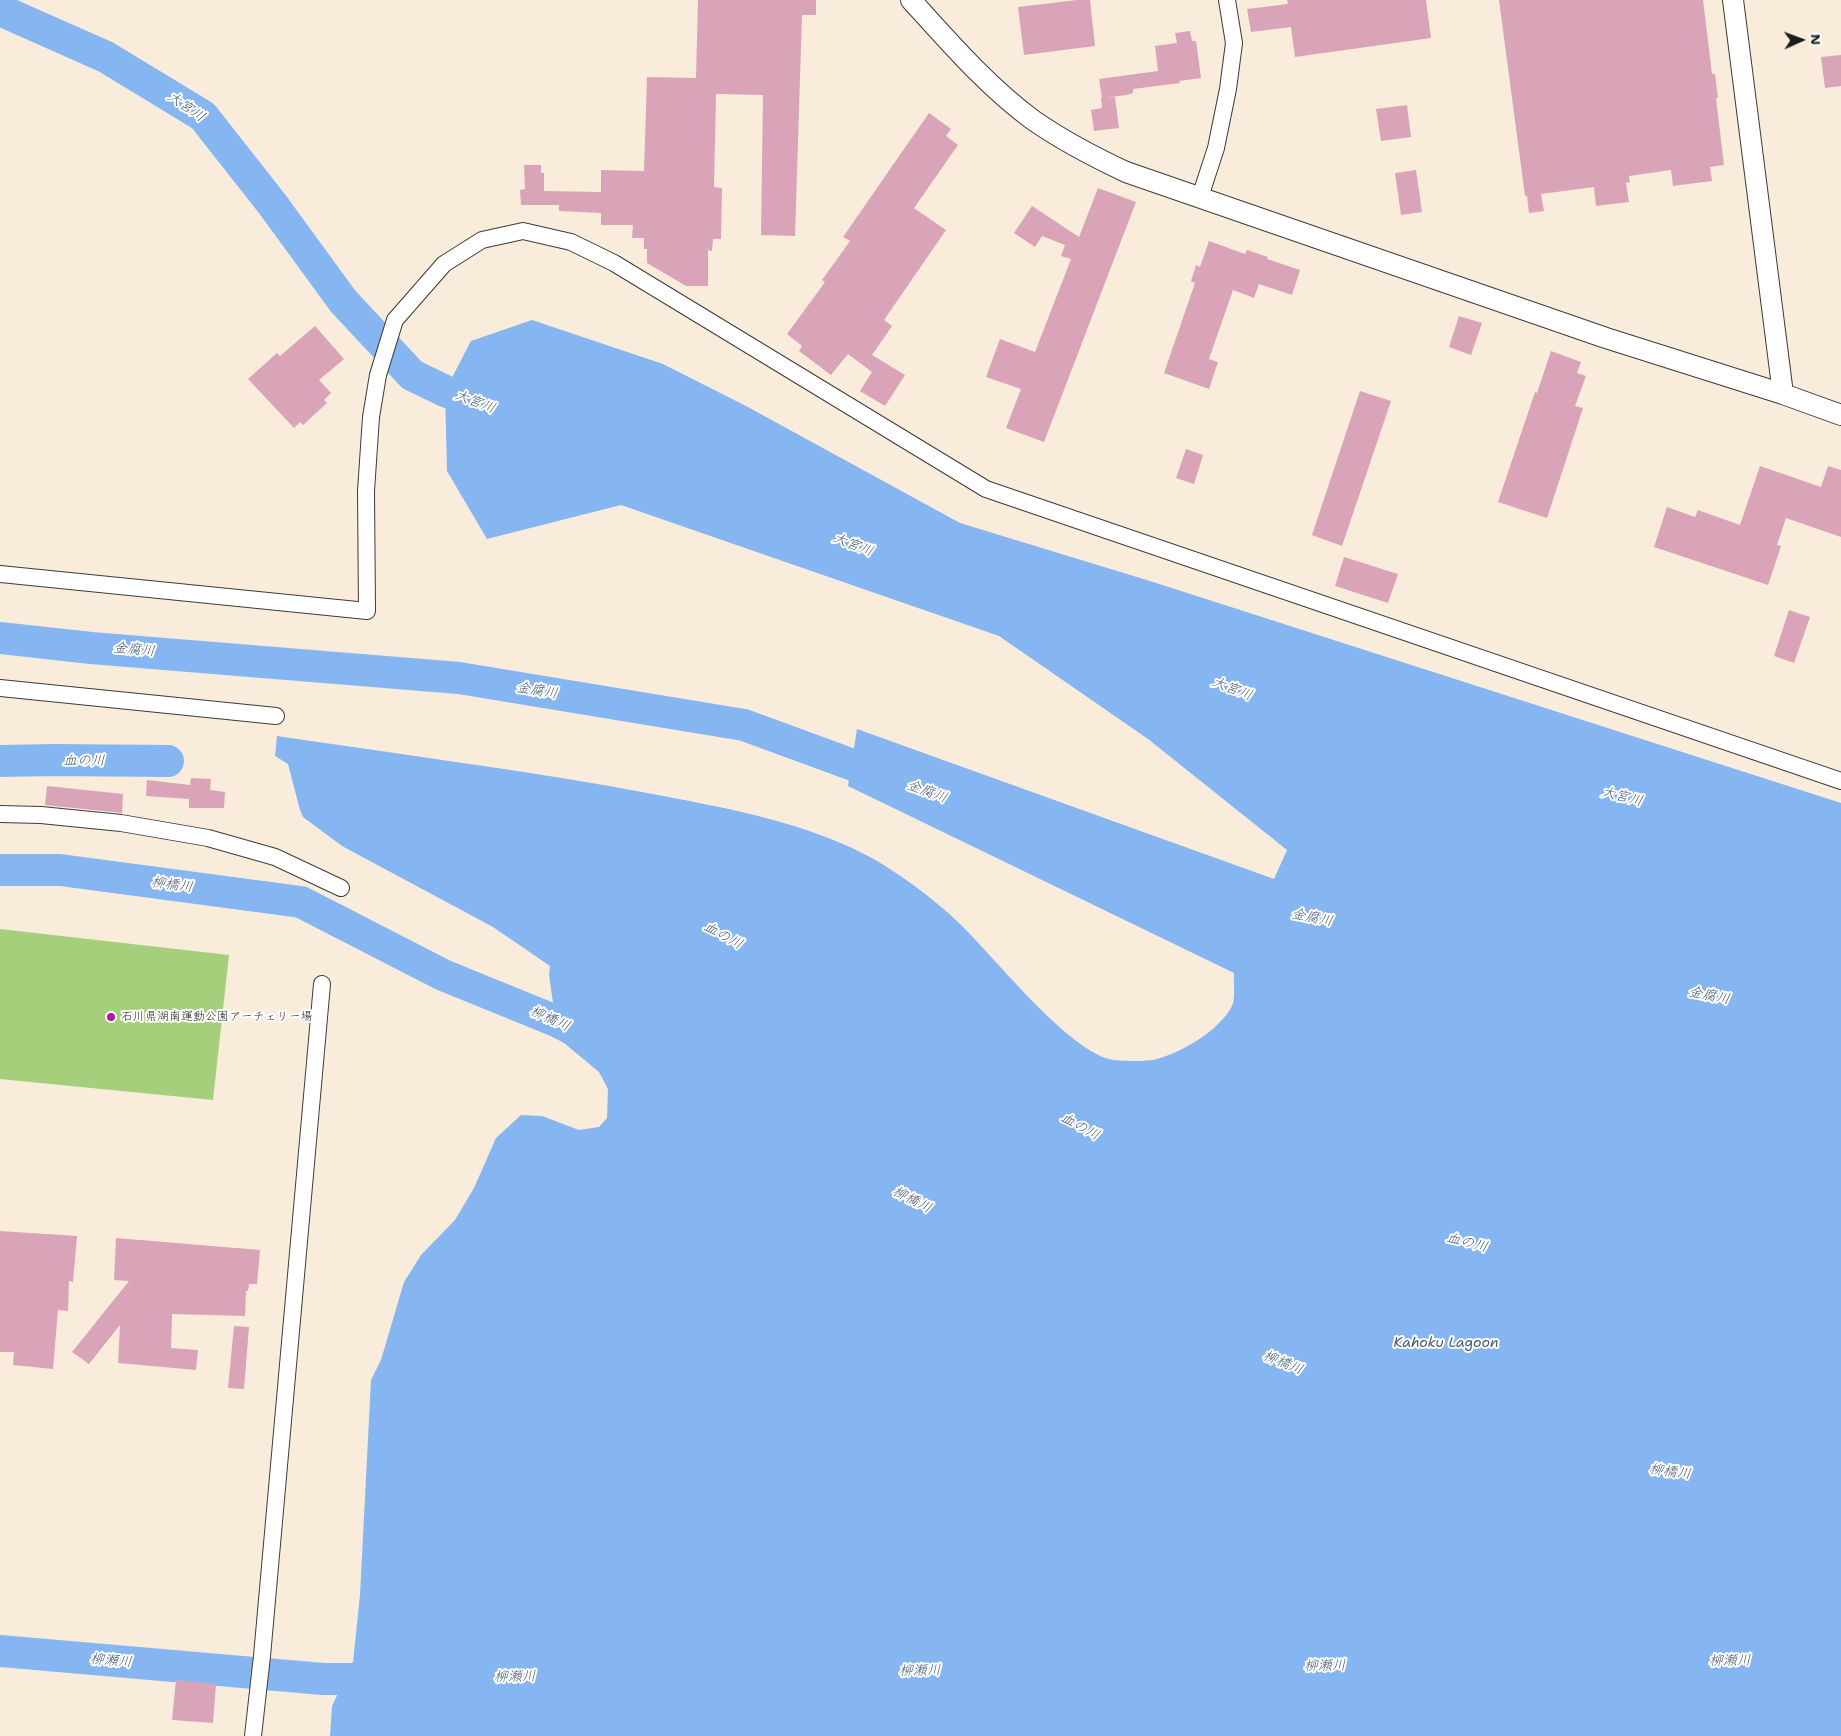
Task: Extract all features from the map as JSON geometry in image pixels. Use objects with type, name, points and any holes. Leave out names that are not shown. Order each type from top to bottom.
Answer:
[{"type":"street","points":[[911,0],[980,74],[1033,120],[1082,152],[1126,172],[1395,267],[1606,338],[1783,394],[1841,415]]},
{"type":"street","points":[[1200,197],[1216,148],[1230,80],[1234,43],[1227,0]]},
{"type":"street","points":[[1733,0],[1783,394]]},
{"type":"street","points":[[0,574],[367,611],[366,491],[371,417],[378,375],[395,320],[444,264],[482,240],[523,231],[571,242],[614,263],[986,489],[1841,781]]},
{"type":"street","points":[[0,688],[276,716]]},
{"type":"street","points":[[0,814],[41,815],[121,823],[208,838],[275,857],[341,888]]},
{"type":"street","points":[[253,1736],[262,1656],[322,984]]},
{"type":"green space","name":"石川県湖南運動公園アーチェリー場","points":[[0,929],[229,955],[213,1100],[0,1079]]},
{"type":"water","name":"Kahoku Lagoon","points":[[532,320],[663,364],[746,406],[960,523],[1150,581],[1841,803],[1841,1736],[330,1736],[332,1706],[353,1662],[360,1595],[371,1380],[381,1360],[404,1282],[421,1255],[455,1220],[474,1188],[496,1138],[521,1115],[542,1116],[579,1130],[599,1127],[607,1118],[608,1089],[599,1072],[558,1038],[549,975],[550,966],[493,927],[342,846],[303,817],[288,764],[275,756],[277,736],[611,786],[743,812],[827,837],[879,862],[943,908],[1055,1023],[1076,1041],[1096,1054],[1113,1060],[1141,1061],[1157,1059],[1188,1046],[1209,1032],[1232,1006],[1234,973],[848,786],[857,729],[1274,879],[1287,850],[1148,739],[999,636],[621,505],[487,539],[447,471],[445,391],[471,341]]},
{"type":"building","points":[[698,0],[816,0],[816,15],[802,15],[795,236],[761,235],[763,95],[716,94],[714,187],[722,188],[721,239],[713,239],[712,251],[708,250],[708,286],[686,286],[647,263],[647,249],[644,249],[644,238],[632,238],[633,225],[601,225],[601,213],[559,211],[559,205],[521,205],[520,190],[525,189],[524,165],[541,165],[541,173],[544,173],[544,191],[601,192],[601,170],[644,171],[647,77],[696,78]]},
{"type":"building","points":[[1090,0],[1095,46],[1024,55],[1018,7]]},
{"type":"building","points":[[1287,0],[1426,0],[1431,38],[1295,57],[1291,27],[1251,32],[1247,9],[1288,4]]},
{"type":"building","points":[[1499,0],[1703,0],[1712,74],[1715,74],[1724,165],[1710,167],[1712,181],[1673,186],[1671,170],[1629,176],[1630,182],[1626,183],[1629,202],[1596,206],[1594,187],[1541,194],[1544,211],[1529,213],[1527,196],[1525,196]]},
{"type":"building","points":[[1190,31],[1192,41],[1196,41],[1201,78],[1179,81],[1180,83],[1133,89],[1133,93],[1127,95],[1102,98],[1099,79],[1158,71],[1155,46],[1177,43],[1175,33]]},
{"type":"building","points":[[1841,55],[1841,86],[1825,88],[1821,57]]},
{"type":"building","points":[[1115,97],[1119,128],[1094,131],[1091,110],[1102,108],[1101,98]]},
{"type":"building","points":[[1407,105],[1411,137],[1381,141],[1376,109]]},
{"type":"building","points":[[929,113],[951,129],[946,136],[958,145],[914,208],[946,230],[884,320],[892,326],[872,355],[905,375],[885,406],[860,391],[872,372],[848,354],[831,375],[799,351],[802,346],[787,334],[825,282],[822,280],[850,241],[843,237]]},
{"type":"building","points":[[1416,170],[1422,212],[1401,215],[1395,173]]},
{"type":"building","points":[[1098,188],[1136,202],[1044,442],[1006,428],[1021,389],[986,377],[1000,339],[1035,352],[1071,259],[1061,256],[1065,245],[1042,236],[1035,247],[1014,233],[1032,206],[1079,237]]},
{"type":"building","points":[[1209,241],[1245,254],[1247,250],[1300,270],[1292,295],[1259,284],[1254,298],[1233,290],[1209,359],[1218,362],[1209,389],[1164,373],[1195,283],[1191,281],[1196,265],[1200,267]]},
{"type":"building","points":[[1459,316],[1482,323],[1471,355],[1449,347]]},
{"type":"building","points":[[315,326],[344,359],[319,380],[331,393],[324,400],[327,403],[303,425],[300,422],[294,428],[248,379],[277,353],[280,356]]},
{"type":"building","points":[[1551,351],[1581,362],[1577,373],[1586,376],[1575,406],[1583,408],[1547,518],[1498,502],[1535,392],[1537,393]]},
{"type":"building","points":[[1360,391],[1391,401],[1342,546],[1312,535]]},
{"type":"building","points":[[1186,449],[1203,455],[1194,484],[1176,478]]},
{"type":"building","points":[[1760,466],[1821,487],[1828,466],[1841,470],[1841,537],[1786,518],[1777,545],[1781,546],[1768,585],[1654,547],[1667,507],[1695,517],[1698,510],[1740,525]]},
{"type":"building","points":[[1344,557],[1398,574],[1388,603],[1335,586]]},
{"type":"building","points":[[1789,610],[1810,617],[1794,663],[1774,656]]},
{"type":"building","points":[[191,778],[211,779],[210,790],[225,792],[224,808],[189,808],[189,799],[146,796],[147,780],[190,785]]},
{"type":"building","points":[[47,786],[123,794],[122,813],[45,805]]},
{"type":"building","points":[[0,1231],[77,1236],[73,1282],[69,1281],[68,1311],[58,1310],[53,1369],[13,1365],[14,1352],[0,1352]]},
{"type":"building","points":[[116,1238],[260,1250],[257,1284],[249,1284],[248,1291],[246,1291],[245,1316],[172,1314],[171,1348],[198,1350],[196,1370],[118,1363],[120,1325],[89,1364],[72,1352],[129,1281],[114,1280]]},
{"type":"building","points":[[234,1326],[249,1327],[244,1389],[228,1388]]},
{"type":"building","points":[[176,1680],[216,1684],[213,1723],[172,1720]]},
{"type":"waterway","name":"大宮川","points":[[0,10],[106,57],[203,116],[273,205],[343,301],[412,375],[445,391],[488,407]]},
{"type":"waterway","name":"金腐川","points":[[0,638],[91,648],[459,678],[744,725],[894,780]]},
{"type":"waterway","name":"血の川","points":[[0,761],[168,761]]},
{"type":"waterway","name":"柳橋川","points":[[0,870],[60,870],[301,902],[443,975],[556,1021],[596,1041]]},
{"type":"waterway","name":"柳瀬川","points":[[0,1651],[323,1679],[389,1679]]},
{"type":"place","name":"石川県湖南運動公園アーチェリー場","points":[[111,1017]]}]
